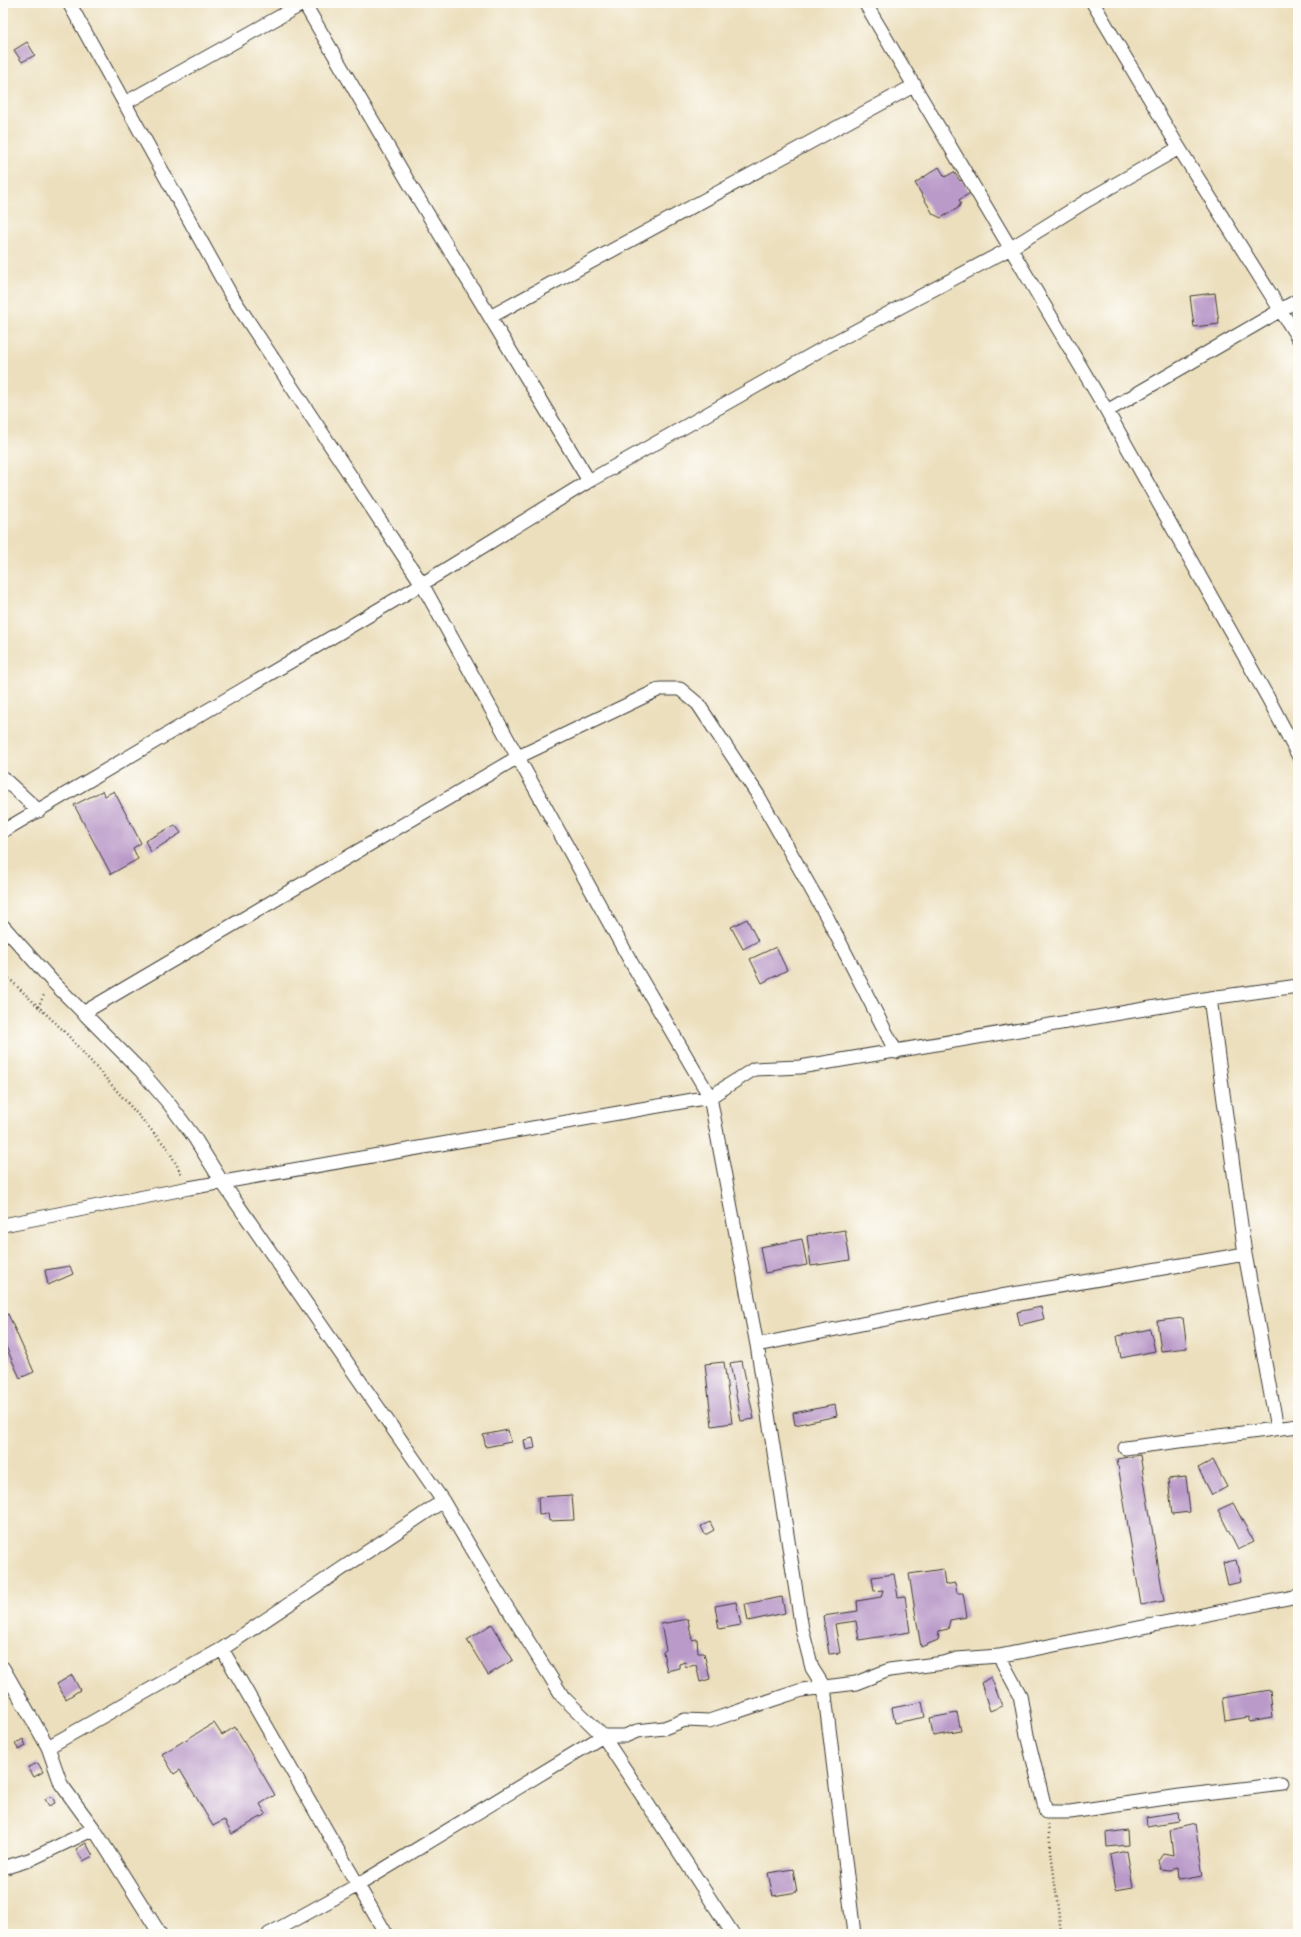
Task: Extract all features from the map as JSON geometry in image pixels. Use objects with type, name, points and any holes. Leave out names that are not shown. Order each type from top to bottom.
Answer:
[{"type":"street","points":[[69,3],[231,295],[422,584],[631,962],[710,1097],[757,1345],[802,1629],[812,1668],[824,1687],[854,1934]]},
{"type":"street","points":[[125,103],[304,3],[409,183],[589,481]]},
{"type":"street","points":[[865,3],[1107,411],[1268,698],[1298,755]]},
{"type":"street","points":[[1093,3],[1179,148],[1282,310],[1298,338]]},
{"type":"street","points":[[490,317],[915,85]]},
{"type":"street","points":[[3,830],[39,811],[422,584],[589,481],[829,345],[1011,248],[1088,200],[1179,148]]},
{"type":"street","points":[[1107,411],[1298,300]]},
{"type":"street","points":[[83,1013],[518,757],[660,689],[680,689],[698,704],[758,795],[827,917],[896,1052]]},
{"type":"street","points":[[3,778],[39,811]]},
{"type":"street","points":[[3,926],[52,981],[140,1071],[170,1105],[194,1137],[222,1182],[443,1500],[480,1564],[563,1697],[603,1736],[733,1934]]},
{"type":"street","points":[[3,1225],[222,1182],[710,1097],[754,1069],[800,1066],[896,1052],[1210,998],[1298,986]]},
{"type":"street","points":[[1210,998],[1245,1254],[1277,1428]]},
{"type":"street","points":[[757,1345],[1001,1296],[1245,1254]]},
{"type":"street","points":[[1125,1448],[1298,1426]]},
{"type":"street","points":[[48,1747],[222,1649],[443,1500]]},
{"type":"street","points":[[269,1934],[358,1885],[603,1736],[625,1736],[637,1731],[664,1728],[685,1720],[709,1722],[802,1690],[856,1683],[889,1670],[944,1663],[957,1659],[999,1656],[1298,1596]]},
{"type":"street","points":[[222,1649],[386,1934]]},
{"type":"street","points":[[999,1656],[1020,1695],[1027,1735],[1046,1812],[1070,1812],[1180,1796],[1283,1784]]},
{"type":"street","points":[[3,1668],[48,1747],[61,1784],[94,1828],[160,1934]]},
{"type":"street","points":[[3,1868],[29,1860],[94,1828]]},
{"type":"path","points":[[3,973],[65,1032],[168,1149],[189,1188]]},
{"type":"path","points":[[1046,1812],[1062,1934]]},
{"type":"building","points":[[27,42],[35,55],[22,62],[14,50]]},
{"type":"building","points":[[939,167],[945,177],[954,172],[960,181],[962,180],[970,193],[959,200],[961,203],[958,208],[941,218],[933,214],[915,183]]},
{"type":"building","points":[[1215,293],[1219,324],[1194,327],[1190,296]]},
{"type":"building","points":[[102,791],[105,796],[114,791],[141,843],[133,848],[138,859],[111,874],[74,805]]},
{"type":"building","points":[[175,825],[181,833],[151,852],[145,841]]},
{"type":"building","points":[[747,919],[758,941],[743,949],[731,927]]},
{"type":"building","points":[[776,947],[787,970],[762,983],[750,959]]},
{"type":"building","points":[[845,1230],[850,1260],[811,1266],[807,1236]]},
{"type":"building","points":[[802,1239],[807,1265],[765,1273],[760,1247]]},
{"type":"building","points":[[70,1266],[73,1274],[48,1285],[45,1270]]},
{"type":"building","points":[[1041,1307],[1044,1319],[1020,1325],[1017,1312]]},
{"type":"building","points":[[8,1314],[34,1372],[20,1378],[3,1340],[3,1316]]},
{"type":"building","points":[[1183,1318],[1187,1348],[1161,1351],[1157,1321]]},
{"type":"building","points":[[1150,1329],[1155,1351],[1121,1358],[1117,1336]]},
{"type":"building","points":[[742,1361],[754,1419],[741,1421],[730,1363]]},
{"type":"building","points":[[724,1362],[732,1423],[712,1426],[705,1364]]},
{"type":"building","points":[[835,1405],[837,1416],[795,1425],[793,1413]]},
{"type":"building","points":[[508,1430],[511,1442],[486,1447],[483,1435]]},
{"type":"building","points":[[533,1438],[535,1448],[526,1450],[524,1440]]},
{"type":"building","points":[[1140,1455],[1164,1601],[1141,1605],[1117,1459]]},
{"type":"building","points":[[1213,1460],[1227,1487],[1212,1495],[1198,1468]]},
{"type":"building","points":[[1186,1477],[1190,1512],[1172,1514],[1168,1479]]},
{"type":"building","points":[[572,1495],[574,1520],[549,1521],[548,1513],[539,1514],[538,1497]]},
{"type":"building","points":[[1233,1503],[1254,1542],[1238,1550],[1218,1510]]},
{"type":"building","points":[[710,1522],[714,1530],[705,1535],[701,1526]]},
{"type":"building","points":[[1236,1560],[1241,1582],[1228,1585],[1223,1563]]},
{"type":"building","points":[[943,1569],[945,1585],[955,1583],[957,1593],[963,1593],[967,1617],[950,1620],[948,1629],[939,1631],[938,1640],[921,1647],[909,1574]]},
{"type":"building","points":[[894,1574],[898,1597],[905,1596],[910,1632],[859,1640],[856,1621],[835,1624],[840,1653],[829,1654],[823,1616],[858,1611],[857,1601],[881,1597],[883,1590],[874,1591],[872,1577]]},
{"type":"building","points":[[782,1597],[785,1613],[748,1621],[745,1604]]},
{"type":"building","points":[[736,1602],[741,1625],[719,1629],[715,1606]]},
{"type":"building","points":[[688,1619],[692,1640],[697,1639],[698,1653],[704,1653],[710,1679],[700,1682],[696,1665],[686,1667],[685,1662],[679,1664],[679,1668],[667,1671],[663,1652],[666,1650],[661,1624]]},
{"type":"building","points":[[492,1624],[513,1660],[488,1675],[467,1640]]},
{"type":"building","points":[[72,1675],[80,1690],[66,1699],[57,1684]]},
{"type":"building","points":[[991,1677],[1002,1706],[990,1711],[981,1683]]},
{"type":"building","points":[[1270,1690],[1273,1718],[1249,1722],[1249,1717],[1225,1721],[1222,1698]]},
{"type":"building","points":[[922,1702],[925,1717],[895,1723],[892,1708]]},
{"type":"building","points":[[957,1713],[961,1731],[933,1736],[930,1718]]},
{"type":"building","points":[[214,1723],[222,1735],[235,1727],[275,1795],[260,1804],[266,1814],[232,1834],[224,1820],[213,1826],[180,1770],[174,1774],[162,1754]]},
{"type":"building","points":[[23,1739],[26,1746],[19,1750],[15,1744]]},
{"type":"building","points":[[38,1763],[43,1772],[34,1777],[28,1767]]},
{"type":"building","points":[[52,1796],[55,1803],[49,1806],[45,1799]]},
{"type":"building","points":[[1178,1812],[1179,1821],[1147,1826],[1146,1817]]},
{"type":"building","points":[[1195,1824],[1203,1876],[1179,1880],[1178,1868],[1170,1870],[1160,1869],[1158,1860],[1163,1853],[1173,1855],[1170,1830]]},
{"type":"building","points":[[1127,1830],[1128,1845],[1107,1847],[1106,1833]]},
{"type":"building","points":[[86,1843],[93,1856],[83,1861],[76,1849]]},
{"type":"building","points":[[1127,1851],[1133,1887],[1116,1890],[1110,1855]]},
{"type":"building","points":[[793,1869],[797,1892],[773,1896],[768,1873]]}]
